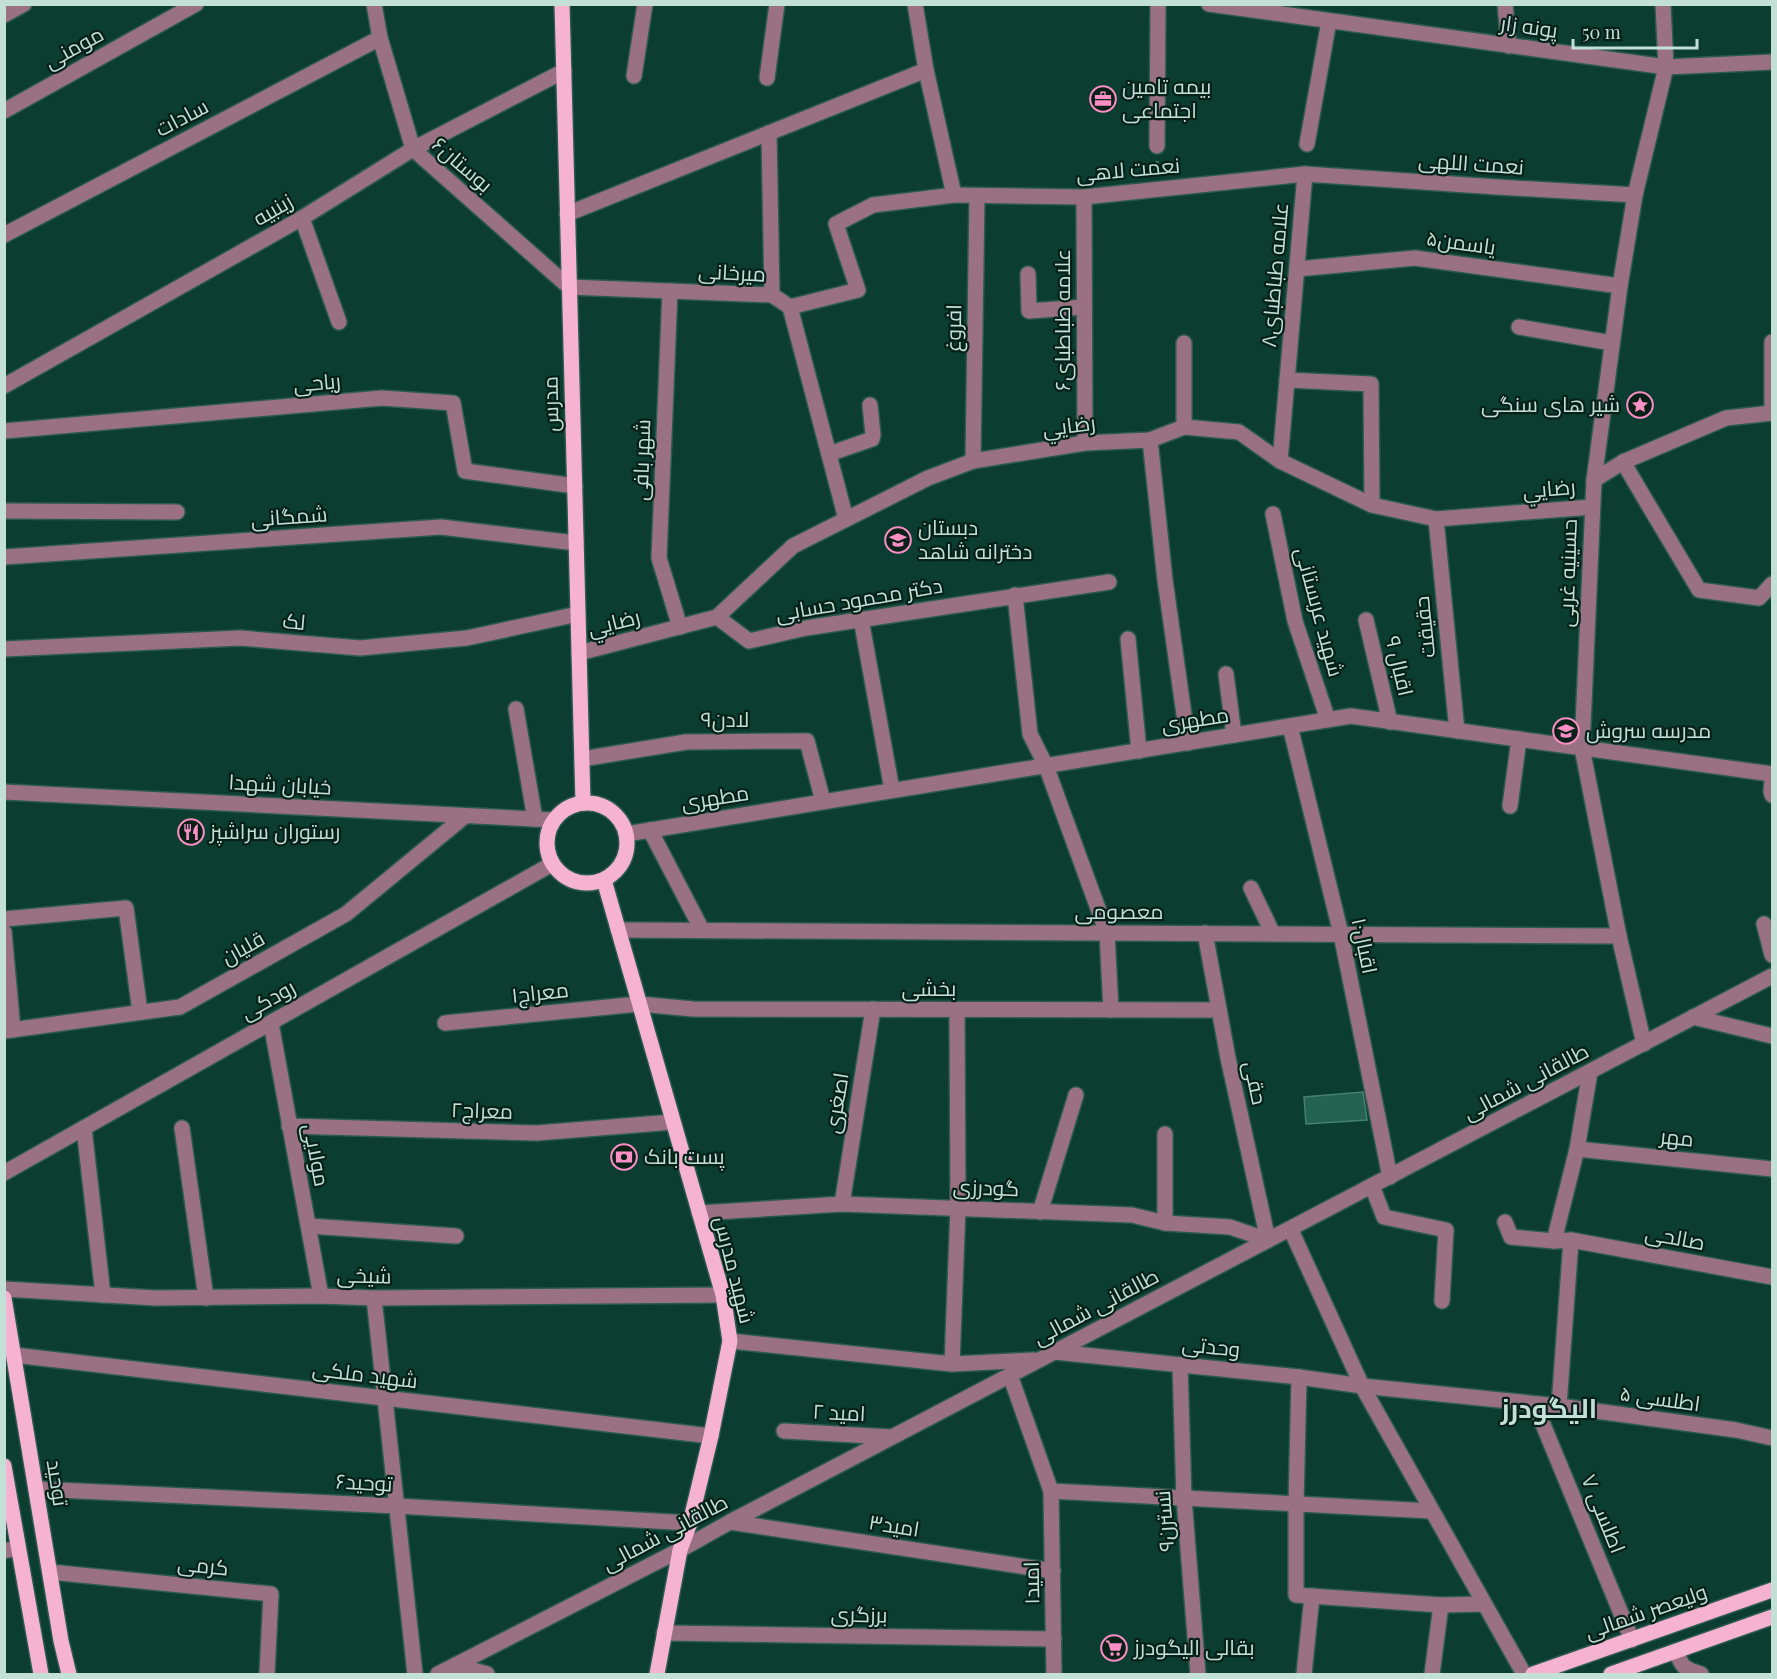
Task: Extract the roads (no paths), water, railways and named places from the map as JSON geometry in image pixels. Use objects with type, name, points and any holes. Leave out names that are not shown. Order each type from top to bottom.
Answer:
[{"type":"main road","name":"مدرس","points":[[562,4],[583,803]]},
{"type":"main road","points":[[583,803],[605,807],[621,823],[626,834],[625,855],[620,865],[604,880],[592,883],[581,883],[560,873],[552,864],[548,854],[549,830],[554,820],[572,806],[583,803]]},
{"type":"main road","name":"شهید مدرس","points":[[604,880],[723,1295],[730,1341],[711,1436],[690,1523],[680,1550],[657,1674]]},
{"type":"main road","name":"توحید","points":[[4,1298],[69,1674]]},
{"type":"main road","points":[[5,1472],[11,1550],[41,1674]]},
{"type":"main road","name":"ولیعصر شمالی","points":[[1533,1674],[1773,1590]]},
{"type":"main road","points":[[1611,1674],[1773,1617]]},
{"type":"street","points":[[4,15],[24,4]]},
{"type":"street","name":"مومنی","points":[[4,111],[196,4]]},
{"type":"street","name":"بوستان۶","points":[[374,4],[380,38],[412,149],[569,287]]},
{"type":"street","points":[[634,76],[645,4]]},
{"type":"street","points":[[767,78],[777,4]]},
{"type":"street","points":[[846,519],[790,307],[858,290],[836,224],[873,205],[954,195],[926,70],[915,4]]},
{"type":"street","points":[[1157,146],[1158,4]]},
{"type":"street","name":"پونه زار","points":[[1209,4],[1254,8],[1329,21],[1666,67],[1773,62]]},
{"type":"street","points":[[1505,4],[1509,46]]},
{"type":"street","name":"حسینیه غربی","points":[[1644,1044],[1619,936],[1581,748],[1594,480],[1620,286],[1635,195],[1666,67],[1662,4]]},
{"type":"street","points":[[1307,144],[1329,21]]},
{"type":"street","name":"سادات","points":[[4,235],[380,38]]},
{"type":"street","points":[[567,214],[926,70]]},
{"type":"street","name":"زینبیه","points":[[4,386],[302,218],[412,149],[564,71]]},
{"type":"street","points":[[770,133],[772,295]]},
{"type":"street","name":"نعمت اللهی","points":[[1305,174],[1635,195]]},
{"type":"street","name":"نعمت لاهی","points":[[954,195],[1084,197],[1305,174]]},
{"type":"street","name":"علامه طباطبای۸","points":[[1280,461],[1305,174]]},
{"type":"street","name":"افروغ","points":[[973,461],[977,196]]},
{"type":"street","name":"علامه طباطبای۶","points":[[1084,197],[1085,444]]},
{"type":"street","points":[[302,218],[339,322]]},
{"type":"street","name":"یاسمن۵","points":[[1297,269],[1415,258],[1620,286]]},
{"type":"street","points":[[1028,274],[1029,311],[1084,307]]},
{"type":"street","name":"میرخانی","points":[[569,287],[772,295],[790,307]]},
{"type":"street","name":"شهر بافی","points":[[670,291],[659,558],[680,627]]},
{"type":"street","points":[[1519,327],[1612,343]]},
{"type":"street","points":[[1594,480],[1623,462],[1726,418],[1772,413],[1773,342]]},
{"type":"street","points":[[1184,343],[1184,427]]},
{"type":"street","points":[[1287,380],[1371,384],[1372,505]]},
{"type":"street","name":"ریاحی","points":[[4,431],[382,398],[453,403],[465,471],[575,486]]},
{"type":"street","points":[[829,454],[872,439],[870,405]]},
{"type":"street","name":"رضایي","points":[[579,653],[717,617],[793,546],[928,478],[973,461],[1085,444],[1150,440],[1184,427],[1239,432],[1280,461],[1372,505],[1436,519],[1592,507]]},
{"type":"street","points":[[1150,440],[1165,580],[1188,743]]},
{"type":"street","points":[[1623,462],[1699,590],[1759,598],[1773,584]]},
{"type":"street","points":[[4,511],[177,512]]},
{"type":"street","name":"شهید عربستانی","points":[[1273,514],[1295,621],[1328,720]]},
{"type":"street","name":"حقیقت","points":[[1436,519],[1457,731]]},
{"type":"street","name":"شمگانی","points":[[4,557],[441,527],[576,543]]},
{"type":"street","name":"دکتر محمود حسابی","points":[[717,617],[749,641],[806,628],[1109,582]]},
{"type":"street","points":[[1016,595],[1030,734],[1046,766],[1107,933],[1111,1010]]},
{"type":"street","name":"لک","points":[[4,649],[240,638],[360,648],[467,638],[578,614]]},
{"type":"street","points":[[861,619],[892,790]]},
{"type":"street","name":"اقبال ۹","points":[[1366,620],[1390,722]]},
{"type":"street","points":[[1128,639],[1138,751]]},
{"type":"street","points":[[1226,674],[1234,735]]},
{"type":"street","points":[[516,710],[535,819]]},
{"type":"street","name":"مطهری","points":[[626,834],[1351,716],[1773,774]]},
{"type":"street","name":"اقبال۱۰","points":[[1290,726],[1341,934],[1390,1177]]},
{"type":"street","points":[[1510,806],[1519,739]]},
{"type":"street","name":"لادن۹","points":[[582,759],[686,742],[807,741],[823,801]]},
{"type":"street","points":[[1773,781],[1771,791],[1773,795]]},
{"type":"street","name":"خیابان شهدا","points":[[4,792],[554,820]]},
{"type":"street","name":"قلیان","points":[[9,1031],[180,1007],[346,914],[465,816]]},
{"type":"street","points":[[650,830],[702,930]]},
{"type":"street","name":"رودکی","points":[[4,1173],[552,864]]},
{"type":"street","points":[[1251,888],[1273,934]]},
{"type":"street","points":[[4,919],[126,908],[140,1012]]},
{"type":"street","points":[[1764,924],[1773,955]]},
{"type":"street","name":"معصومی","points":[[618,930],[1619,936]]},
{"type":"street","points":[[4,932],[9,1031]]},
{"type":"street","name":"حقی","points":[[1205,933],[1219,1011],[1268,1240]]},
{"type":"street","name":"طالقانی شمالی","points":[[446,1671],[1773,976]]},
{"type":"street","name":"بخشی","points":[[639,1004],[693,1009],[1219,1011]]},
{"type":"street","name":"معراج۱","points":[[445,1023],[639,1004]]},
{"type":"street","name":"اصغری","points":[[842,1204],[873,1009]]},
{"type":"street","points":[[952,1364],[958,1208],[957,1010]]},
{"type":"street","points":[[1693,1017],[1773,1036]]},
{"type":"street","name":"مولایی","points":[[271,1023],[321,1296]]},
{"type":"street","points":[[1554,1241],[1577,1149],[1590,1072]]},
{"type":"street","points":[[1040,1212],[1076,1095]]},
{"type":"street","name":"معراج۲","points":[[289,1126],[537,1133],[673,1122]]},
{"type":"street","points":[[84,1128],[103,1295]]},
{"type":"street","points":[[182,1128],[206,1298]]},
{"type":"street","points":[[1165,1134],[1166,1223]]},
{"type":"street","name":"مهر","points":[[1577,1149],[1773,1169]]},
{"type":"street","points":[[1372,1186],[1384,1217],[1446,1230],[1442,1300]]},
{"type":"street","name":"گودرزی","points":[[699,1213],[842,1204],[1132,1215],[1166,1223],[1230,1227],[1268,1240]]},
{"type":"street","name":"صالحی","points":[[1505,1222],[1511,1238],[1571,1240],[1773,1277]]},
{"type":"street","points":[[309,1226],[456,1236]]},
{"type":"street","points":[[1291,1230],[1362,1386],[1524,1674]]},
{"type":"street","points":[[1560,1406],[1571,1240]]},
{"type":"street","name":"شیخی","points":[[4,1289],[156,1298],[723,1295]]},
{"type":"street","points":[[374,1298],[415,1674]]},
{"type":"street","points":[[730,1341],[952,1364],[1041,1359]]},
{"type":"street","name":"وحدتی","points":[[1055,1352],[1299,1377],[1362,1386]]},
{"type":"street","name":"شهید ملکی","points":[[14,1355],[711,1436]]},
{"type":"street","name":"نسترن۹","points":[[1180,1365],[1184,1498],[1198,1674]]},
{"type":"street","name":"امید۱","points":[[1010,1375],[1051,1491],[1054,1674]]},
{"type":"street","points":[[1299,1377],[1296,1595],[1441,1605],[1483,1604]]},
{"type":"street","name":"اطلسی ۵","points":[[1362,1386],[1560,1406],[1736,1430],[1773,1438]]},
{"type":"street","name":"اطلسی ۷","points":[[1534,1404],[1632,1640]]},
{"type":"street","name":"امید ۲","points":[[784,1431],[892,1437]]},
{"type":"street","name":"توحید۶","points":[[36,1489],[690,1523]]},
{"type":"street","points":[[1051,1491],[1431,1511]]},
{"type":"street","name":"امید۳","points":[[730,1522],[1053,1571]]},
{"type":"street","name":"کرمی","points":[[50,1572],[271,1594],[267,1674]]},
{"type":"street","points":[[1304,1674],[1312,1596]]},
{"type":"street","points":[[1431,1674],[1441,1605]]},
{"type":"street","name":"برزگری","points":[[664,1634],[1054,1639]]},
{"type":"street","points":[[1676,1651],[1683,1667],[1701,1674]]},
{"type":"street","points":[[446,1671],[487,1674]]},
{"type":"place","name":"بیمه تامین اجتماعی","points":[[1103,99]]},
{"type":"place","name":"شیر های سنگی","points":[[1640,405]]},
{"type":"place","name":"دبستان دخترانه شاهد","points":[[898,540]]},
{"type":"place","name":"مدرسه سروش","points":[[1566,731]]},
{"type":"place","name":"رستوران سراشپز","points":[[191,832]]},
{"type":"place","name":"پست بانک","points":[[624,1157]]},
{"type":"place","name":"بقالی الیگودرز","points":[[1114,1648]]},
{"type":"district","name":"الیگودرز","points":[[1549,1409]]}]
